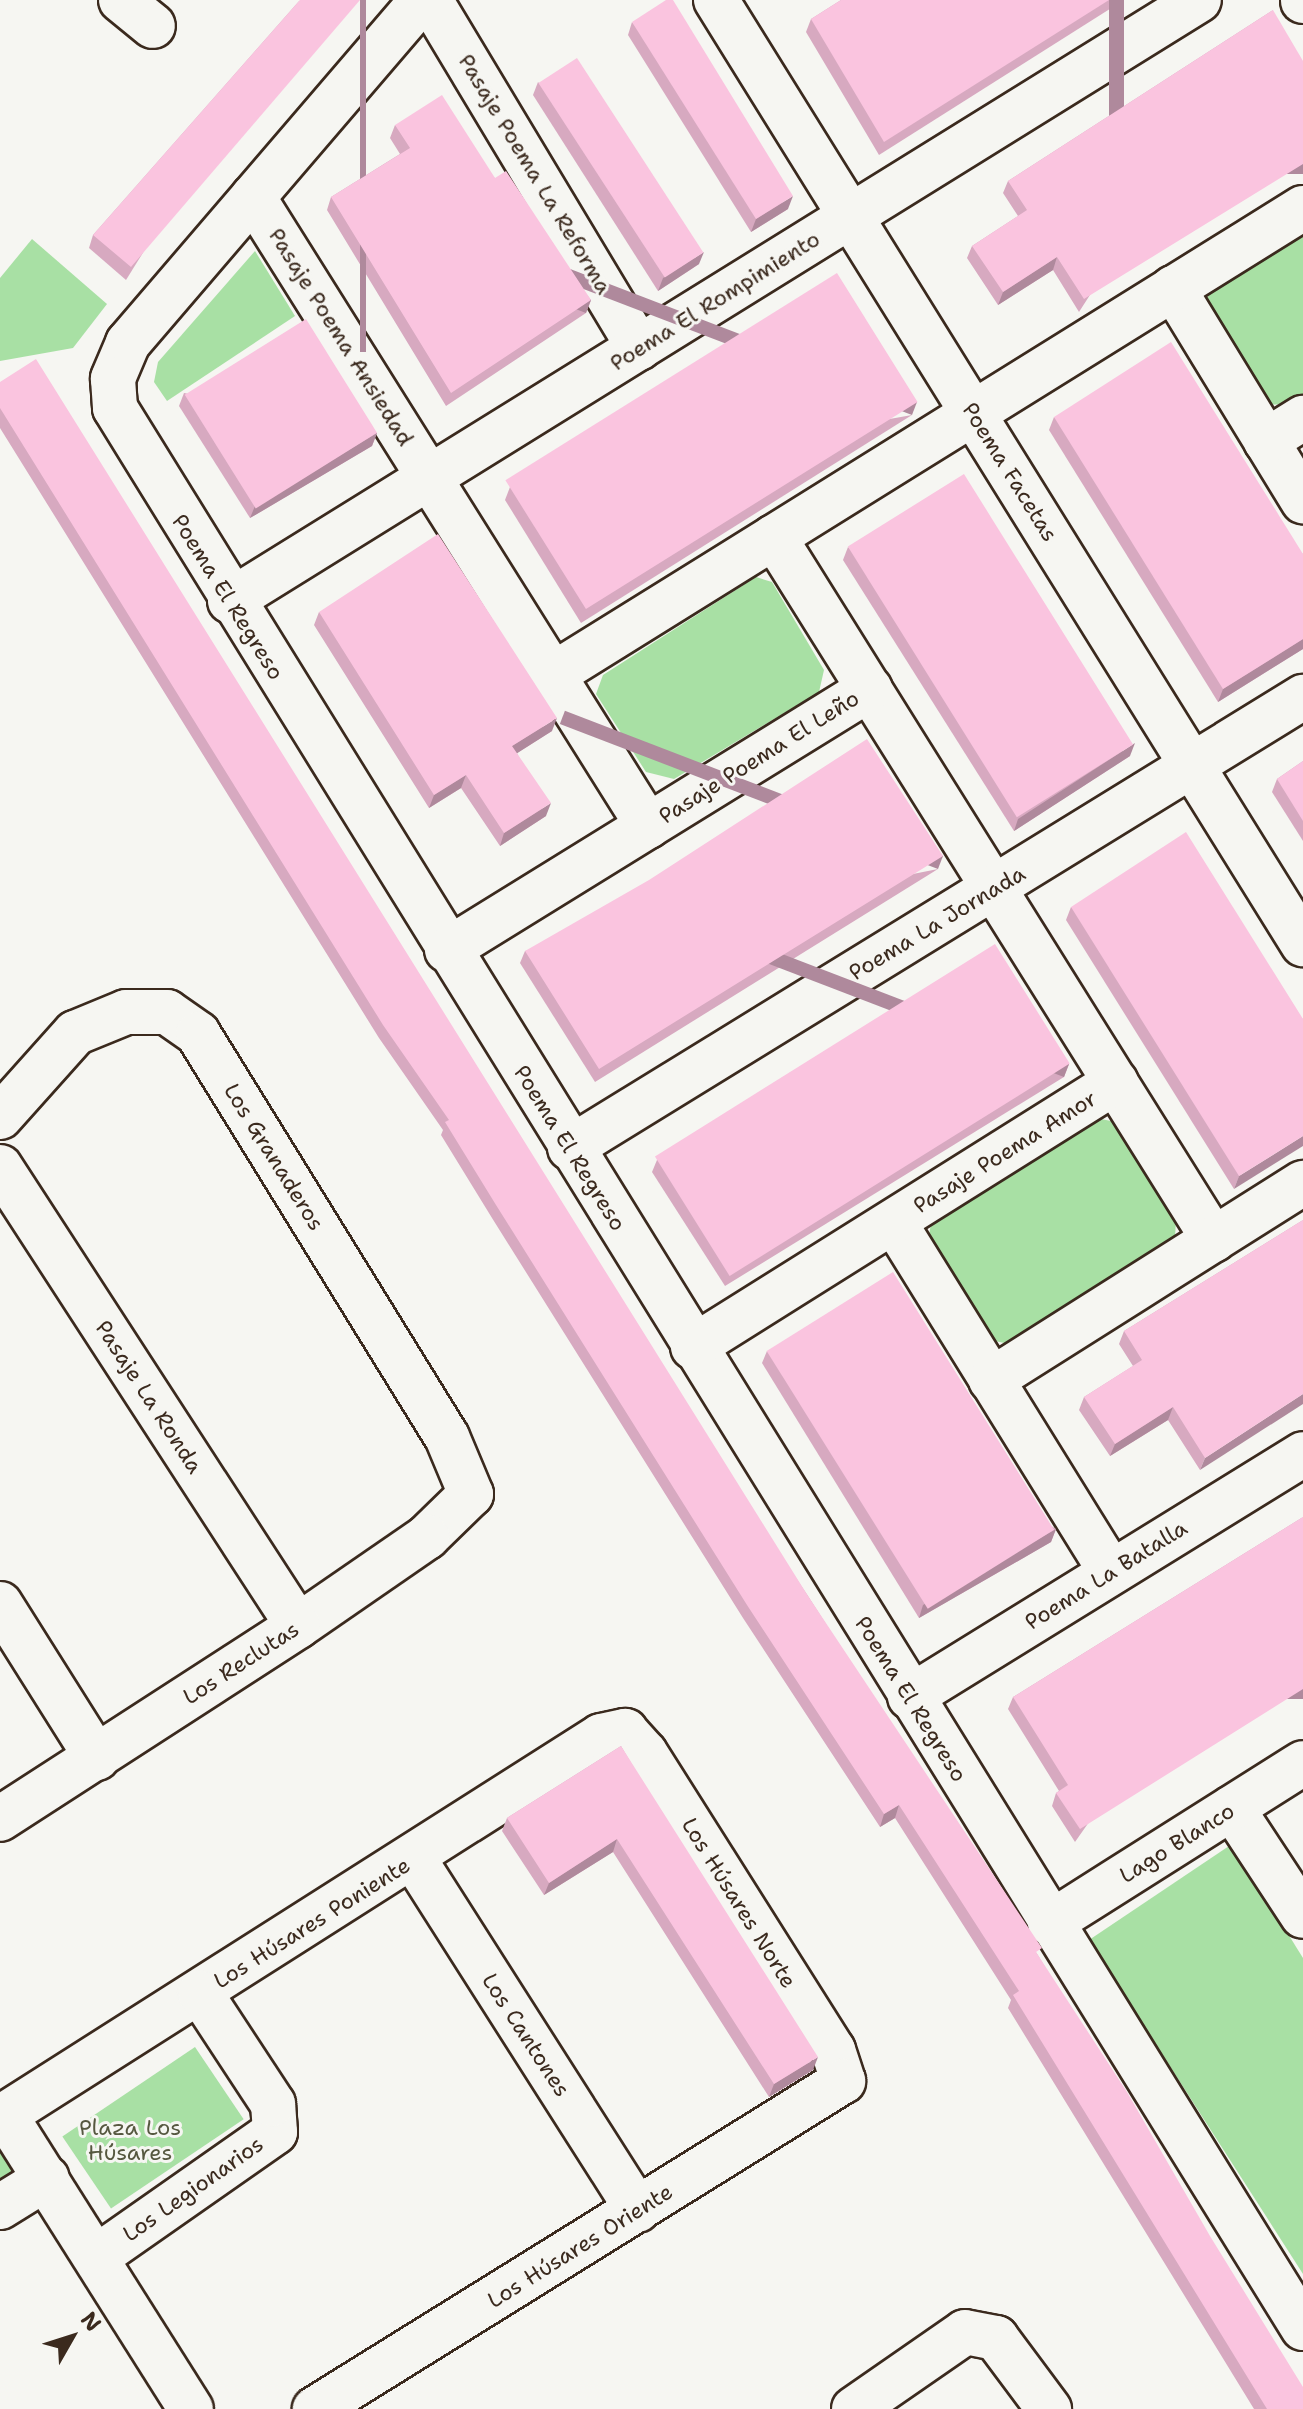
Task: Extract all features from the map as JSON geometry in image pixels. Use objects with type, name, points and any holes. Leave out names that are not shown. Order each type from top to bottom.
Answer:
[{"type":"street","name":"Poema El Regreso","points":[[422,0],[128,343],[113,379],[122,427],[1303,2328]]},
{"type":"street","name":"Pasaje Poema La Reforma","points":[[430,0],[639,348]]},
{"type":"street","name":"Poema El Rompimiento","points":[[230,601],[1199,0]]},
{"type":"street","name":"Poema Facetas","points":[[732,6],[851,216],[1303,944]]},
{"type":"street","name":"Pasaje Poema Ansiedad","points":[[253,197],[430,477]]},
{"type":"street","points":[[554,674],[1303,208]]},
{"type":"street","points":[[1173,288],[1303,501]]},
{"type":"street","points":[[1266,441],[1303,418]]},
{"type":"street","name":"Pasaje Poema El Leño","points":[[430,477],[648,826]]},
{"type":"street","name":"Pasaje Poema El Leño","points":[[774,537],[995,888]]},
{"type":"street","name":"Pasaje Poema El Leño","points":[[447,950],[870,689]]},
{"type":"street","name":"Poema La Jornada","points":[[570,1148],[1303,697]]},
{"type":"street","name":"Pasaje Poema Amor","points":[[995,888],[1214,1240]]},
{"type":"street","name":"Los Granaderos","points":[[0,1117],[75,1033],[126,1012],[167,1012],[198,1034],[447,1437],[471,1494]]},
{"type":"street","name":"Pasaje Poema Amor","points":[[693,1347],[1116,1082]]},
{"type":"street","name":"Pasaje La Ronda","points":[[0,1167],[298,1626]]},
{"type":"street","points":[[991,1380],[1303,1183]]},
{"type":"street","name":"Pasaje Poema Amor","points":[[894,1222],[1111,1572]]},
{"type":"street","name":"Poema La Batalla","points":[[910,1697],[1303,1454]]},
{"type":"street","name":"Los Reclutas","points":[[0,1819],[298,1626],[427,1537],[471,1494]]},
{"type":"street","points":[[0,1604],[97,1758]]},
{"type":"street","name":"Los Húsares Poniente","points":[[2,2117],[414,1859],[601,1736],[625,1731]]},
{"type":"street","name":"Los Húsares Norte","points":[[625,1731],[645,1753],[833,2050],[843,2081]]},
{"type":"street","name":"Lago Blanco","points":[[1050,1923],[1303,1763]]},
{"type":"street","points":[[1232,1808],[1303,1916]]},
{"type":"street","name":"Los Cantones","points":[[414,1859],[638,2210]]},
{"type":"street","name":"Los Legionarios","points":[[98,2256],[275,2132],[273,2104],[200,1993]]},
{"type":"street","name":"Los Húsares Oriente","points":[[315,2409],[843,2081]]},
{"type":"street","points":[[2,2117],[98,2256],[191,2409]]},
{"type":"street","points":[[0,2207],[47,2178]]},
{"type":"street","points":[[854,2409],[965,2332],[996,2338],[1049,2409]]},
{"type":"green space","points":[[1303,224],[1303,395],[1288,404],[1266,405],[1205,304],[1213,279]]},
{"type":"green space","points":[[32,239],[107,304],[73,348],[0,361],[0,278]]},
{"type":"green space","points":[[255,251],[295,316],[167,401],[154,382],[158,362]]},
{"type":"green space","points":[[756,577],[772,582],[824,670],[819,692],[674,779],[646,772],[596,694],[603,675]]},
{"type":"green space","points":[[1096,1118],[1111,1121],[1176,1220],[1175,1237],[1014,1345],[990,1340],[927,1246],[931,1224]]},
{"type":"green space","points":[[1232,1844],[1303,1958],[1303,2274],[1089,1940]]},
{"type":"green space","name":"Plaza Los Húsares","points":[[195,2047],[244,2119],[111,2209],[62,2136]]},
{"type":"green space","points":[[0,2139],[26,2173],[0,2189]]},
{"type":"building","points":[[300,0],[360,0],[131,267],[93,235]]},
{"type":"building","points":[[666,0],[673,0],[793,196],[756,219],[632,22]]},
{"type":"building","points":[[841,0],[1109,0],[884,142],[811,19]]},
{"type":"building","points":[[1273,10],[1303,61],[1303,164],[1084,299],[1057,257],[1003,292],[972,246],[1027,210],[1008,181]]},
{"type":"building","points":[[577,58],[703,253],[665,278],[538,83]]},
{"type":"building","points":[[442,95],[495,178],[506,171],[591,300],[451,393],[331,197],[410,148],[395,125]]},
{"type":"building","points":[[837,273],[918,402],[586,609],[505,480]]},
{"type":"building","points":[[306,319],[377,433],[256,508],[185,395]]},
{"type":"building","points":[[1171,342],[1303,554],[1303,639],[1223,689],[1054,417]]},
{"type":"building","points":[[36,359],[808,1596],[1042,1948],[1036,1952],[1127,2092],[1210,2236],[1303,2387],[1303,2409],[1267,2409],[1013,1995],[1019,1991],[899,1805],[884,1814],[747,1605],[445,1122],[449,1120],[383,1025],[0,408],[0,382]]},
{"type":"building","points":[[964,474],[1133,745],[1017,817],[848,547]]},
{"type":"building","points":[[438,534],[557,718],[512,746],[551,803],[504,833],[466,775],[434,795],[319,612]]},
{"type":"building","points":[[867,739],[943,856],[599,1069],[525,951],[649,880]]},
{"type":"building","points":[[1303,761],[1303,821],[1277,779]]},
{"type":"building","points":[[1186,832],[1303,1019],[1303,1136],[1239,1176],[1071,907]]},
{"type":"building","points":[[995,944],[1070,1064],[730,1276],[655,1156]]},
{"type":"building","points":[[1303,1220],[1303,1394],[1205,1458],[1173,1407],[1115,1444],[1084,1397],[1142,1360],[1124,1331]]},
{"type":"building","points":[[893,1272],[1054,1530],[928,1609],[767,1351]]},
{"type":"building","points":[[1303,1517],[1303,1689],[1080,1829],[1056,1793],[1068,1785],[1013,1697]]},
{"type":"building","points":[[621,1746],[818,2057],[774,2084],[617,1839],[549,1883],[507,1818]]}]
